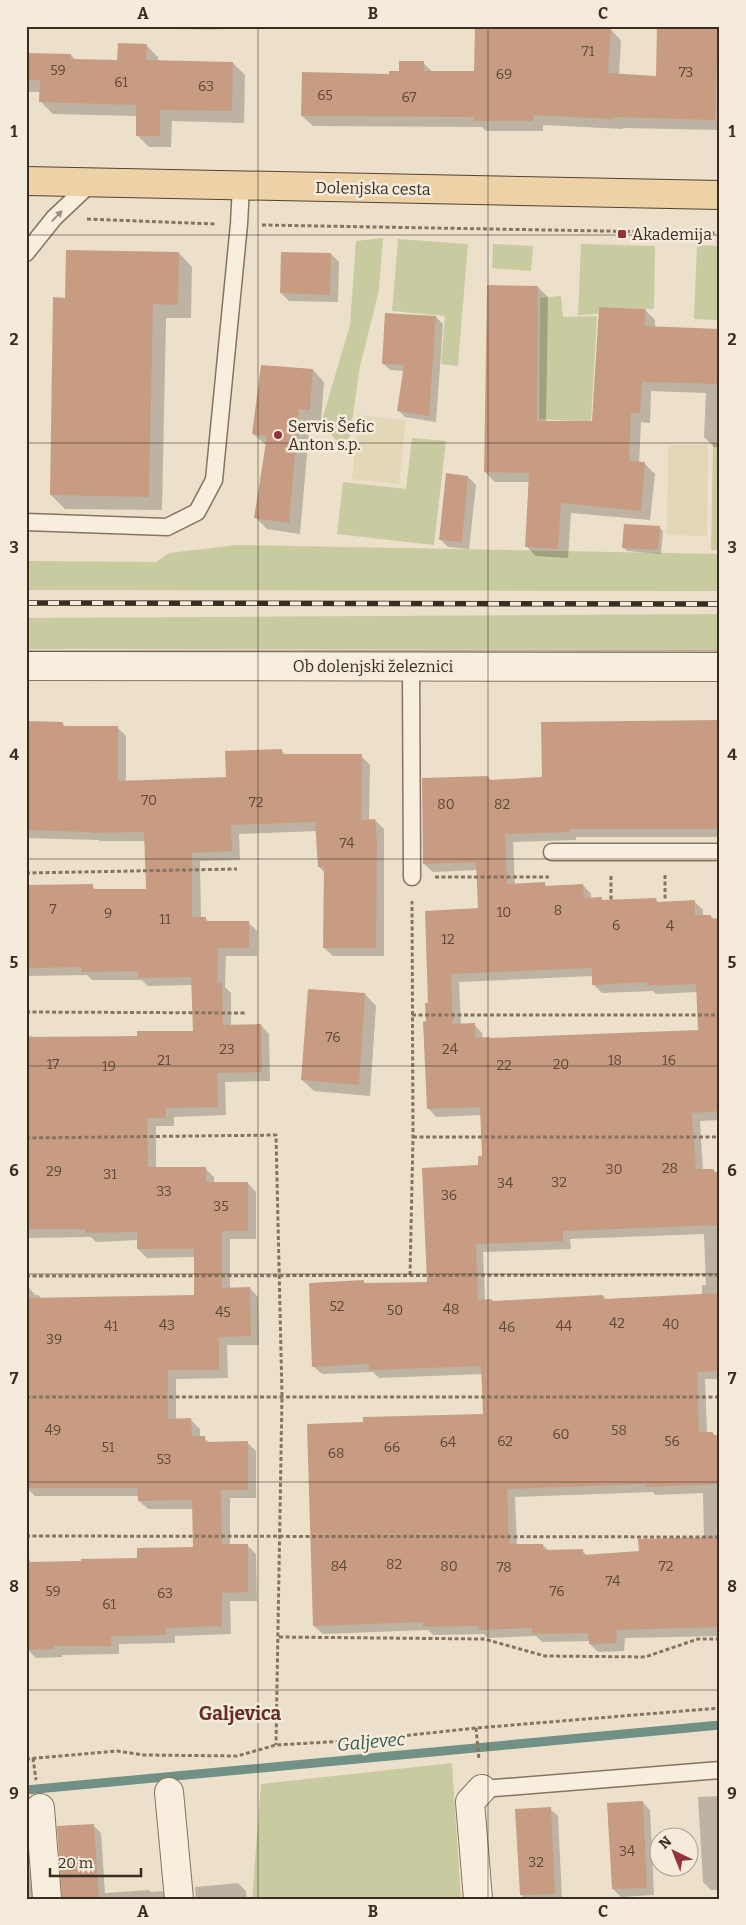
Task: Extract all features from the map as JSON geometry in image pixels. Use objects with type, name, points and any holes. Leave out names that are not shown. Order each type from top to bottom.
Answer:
[{"type":"main road","name":"Dolenjska cesta","points":[[26,181],[720,195]]},
{"type":"street","name":"Ob dolenjski železnici","points":[[26,666],[720,666]]},
{"type":"street","points":[[478,1899],[470,1802],[482,1789]]},
{"type":"street","points":[[170,1792],[179,1899]]},
{"type":"street","points":[[40,1808],[46,1899]]},
{"type":"lane","points":[[26,253],[54,218],[92,182]]},
{"type":"lane","points":[[26,522],[167,527],[197,512],[214,480],[241,186]]},
{"type":"lane","points":[[411,666],[412,877]]},
{"type":"lane","points":[[552,852],[720,852]]},
{"type":"lane","points":[[482,1789],[720,1770]]},
{"type":"path","points":[[54,218],[239,224],[720,233]]},
{"type":"path","points":[[26,873],[236,869]]},
{"type":"path","points":[[410,1275],[413,1137],[412,877]]},
{"type":"path","points":[[26,1012],[246,1013]]},
{"type":"path","points":[[412,1015],[720,1015]]},
{"type":"path","points":[[26,1138],[276,1135],[282,1396],[278,1536],[279,1637],[276,1745]]},
{"type":"path","points":[[413,1137],[720,1137]]},
{"type":"path","points":[[26,1276],[720,1275]]},
{"type":"path","points":[[26,1397],[720,1397]]},
{"type":"path","points":[[26,1536],[720,1537]]},
{"type":"path","points":[[279,1637],[484,1639],[545,1656],[645,1657],[698,1640],[720,1639]]},
{"type":"path","points":[[26,1759],[117,1752],[144,1755],[237,1756],[276,1745],[364,1740],[476,1728],[720,1708]]},
{"type":"shaded area","points":[[358,415],[406,420],[399,484],[352,479]]},
{"type":"shaded area","points":[[668,445],[708,445],[707,536],[667,535]]},
{"type":"green space","points":[[67,26],[258,26],[213,30]]},
{"type":"green space","points":[[383,238],[379,290],[360,366],[349,442],[337,442],[322,420],[350,325],[356,241]]},
{"type":"green space","points":[[398,239],[468,244],[458,366],[441,364],[445,316],[392,311]]},
{"type":"green space","points":[[493,244],[533,246],[531,271],[492,268]]},
{"type":"green space","points":[[581,244],[655,246],[654,309],[599,307],[598,314],[578,315]]},
{"type":"green space","points":[[697,245],[720,246],[720,320],[694,319]]},
{"type":"green space","points":[[561,296],[563,317],[597,316],[591,422],[539,419],[540,298]]},
{"type":"green space","points":[[412,438],[446,441],[434,545],[337,534],[343,482],[406,489]]},
{"type":"green space","points":[[713,443],[720,443],[720,550],[711,550]]},
{"type":"green space","points":[[237,545],[720,554],[720,591],[26,590],[26,561],[156,562],[169,553]]},
{"type":"green space","points":[[720,614],[720,650],[26,649],[26,618]]},
{"type":"green space","points":[[452,1763],[461,1899],[252,1899],[261,1784]]},
{"type":"building","points":[[475,26],[611,28],[608,73],[656,76],[657,26],[718,26],[715,120],[613,117],[613,119],[533,115],[533,121],[474,121],[474,117],[301,116],[302,72],[389,74],[389,71],[399,71],[399,61],[424,61],[424,71],[474,71]]},
{"type":"building","points":[[118,43],[147,44],[146,60],[233,62],[232,111],[160,110],[160,136],[136,136],[136,105],[39,102],[40,80],[26,80],[26,53],[71,54],[71,59],[117,60]]},
{"type":"building","points":[[66,250],[179,252],[178,305],[153,304],[149,497],[50,495],[53,297],[65,298]]},
{"type":"building","points":[[281,252],[331,253],[330,295],[280,293]]},
{"type":"building","points":[[487,285],[538,286],[537,421],[592,421],[599,307],[646,309],[645,326],[720,329],[720,384],[642,382],[640,413],[631,413],[629,461],[645,462],[641,511],[561,503],[558,549],[525,547],[529,473],[484,472]]},
{"type":"building","points":[[385,313],[436,316],[429,416],[397,411],[404,365],[382,364]]},
{"type":"building","points":[[261,365],[313,369],[310,410],[299,409],[289,523],[254,518],[267,436],[252,434]]},
{"type":"building","points":[[446,473],[468,476],[462,542],[439,540]]},
{"type":"building","points":[[624,524],[660,526],[658,550],[622,548]]},
{"type":"building","points":[[720,720],[720,829],[569,829],[569,832],[505,834],[507,884],[545,882],[545,886],[583,884],[584,898],[602,897],[602,900],[656,898],[657,902],[695,900],[695,915],[711,915],[711,919],[720,918],[720,1111],[692,1113],[696,1169],[714,1169],[714,1172],[720,1172],[720,1225],[563,1231],[563,1241],[476,1244],[478,1300],[492,1299],[492,1301],[603,1295],[604,1299],[720,1293],[720,1371],[697,1372],[699,1432],[713,1432],[713,1435],[720,1435],[720,1484],[645,1487],[645,1484],[507,1489],[509,1544],[543,1544],[543,1550],[583,1549],[583,1555],[639,1551],[638,1539],[720,1537],[720,1627],[617,1630],[616,1643],[589,1644],[588,1633],[532,1634],[532,1628],[479,1630],[479,1626],[423,1627],[423,1622],[313,1626],[307,1424],[363,1422],[363,1417],[483,1414],[481,1366],[369,1370],[369,1364],[312,1367],[309,1283],[364,1280],[364,1283],[427,1282],[422,1168],[478,1165],[478,1156],[482,1156],[480,1107],[427,1109],[423,1022],[426,1021],[425,1003],[428,1003],[425,911],[478,908],[476,862],[423,864],[422,778],[488,776],[489,780],[542,777],[541,722]],"holes":[[[592,968],[592,985],[647,982],[647,986],[696,984],[698,1030],[475,1038],[475,1023],[453,1024],[451,974]]]},
{"type":"building","points":[[26,721],[63,722],[63,726],[118,726],[118,781],[226,777],[225,751],[282,749],[282,754],[362,754],[361,820],[375,819],[377,843],[376,948],[323,948],[324,867],[318,867],[315,822],[231,825],[232,851],[192,853],[192,917],[206,917],[206,921],[249,921],[249,948],[218,948],[217,982],[222,983],[223,1025],[261,1024],[262,1072],[217,1073],[218,1107],[166,1108],[166,1118],[147,1118],[148,1167],[206,1167],[206,1182],[248,1182],[248,1231],[222,1231],[222,1288],[250,1287],[251,1336],[219,1337],[219,1370],[168,1370],[168,1419],[191,1418],[192,1436],[205,1436],[205,1442],[248,1441],[248,1490],[221,1490],[222,1544],[248,1544],[248,1592],[222,1593],[222,1626],[166,1628],[166,1635],[111,1636],[111,1646],[54,1646],[54,1649],[26,1650],[26,1562],[137,1558],[137,1548],[193,1547],[192,1500],[138,1501],[137,1488],[26,1488],[26,1298],[194,1295],[194,1249],[137,1249],[137,1232],[85,1233],[85,1229],[26,1229],[26,1037],[137,1036],[137,1031],[193,1031],[191,977],[138,978],[138,971],[82,972],[81,967],[26,968],[26,885],[93,884],[93,889],[146,889],[144,832],[90,833],[26,830]]},
{"type":"building","points":[[308,989],[365,993],[359,1085],[301,1080]]},
{"type":"building","points":[[643,1801],[647,1888],[612,1889],[607,1803]]},
{"type":"building","points":[[551,1807],[555,1894],[520,1895],[515,1809]]},
{"type":"building","points":[[94,1824],[99,1899],[62,1899],[57,1826]]},
{"type":"waterway","name":"Galjevec","points":[[26,1790],[720,1725]]},
{"type":"railway","points":[[26,603],[720,604]]},
{"type":"place","name":"Akademija","points":[[622,234]]},
{"type":"place","name":"Servis Šefic Anton s.p.","points":[[278,435]]},
{"type":"district","name":"Galjevica","points":[[240,1713]]}]
